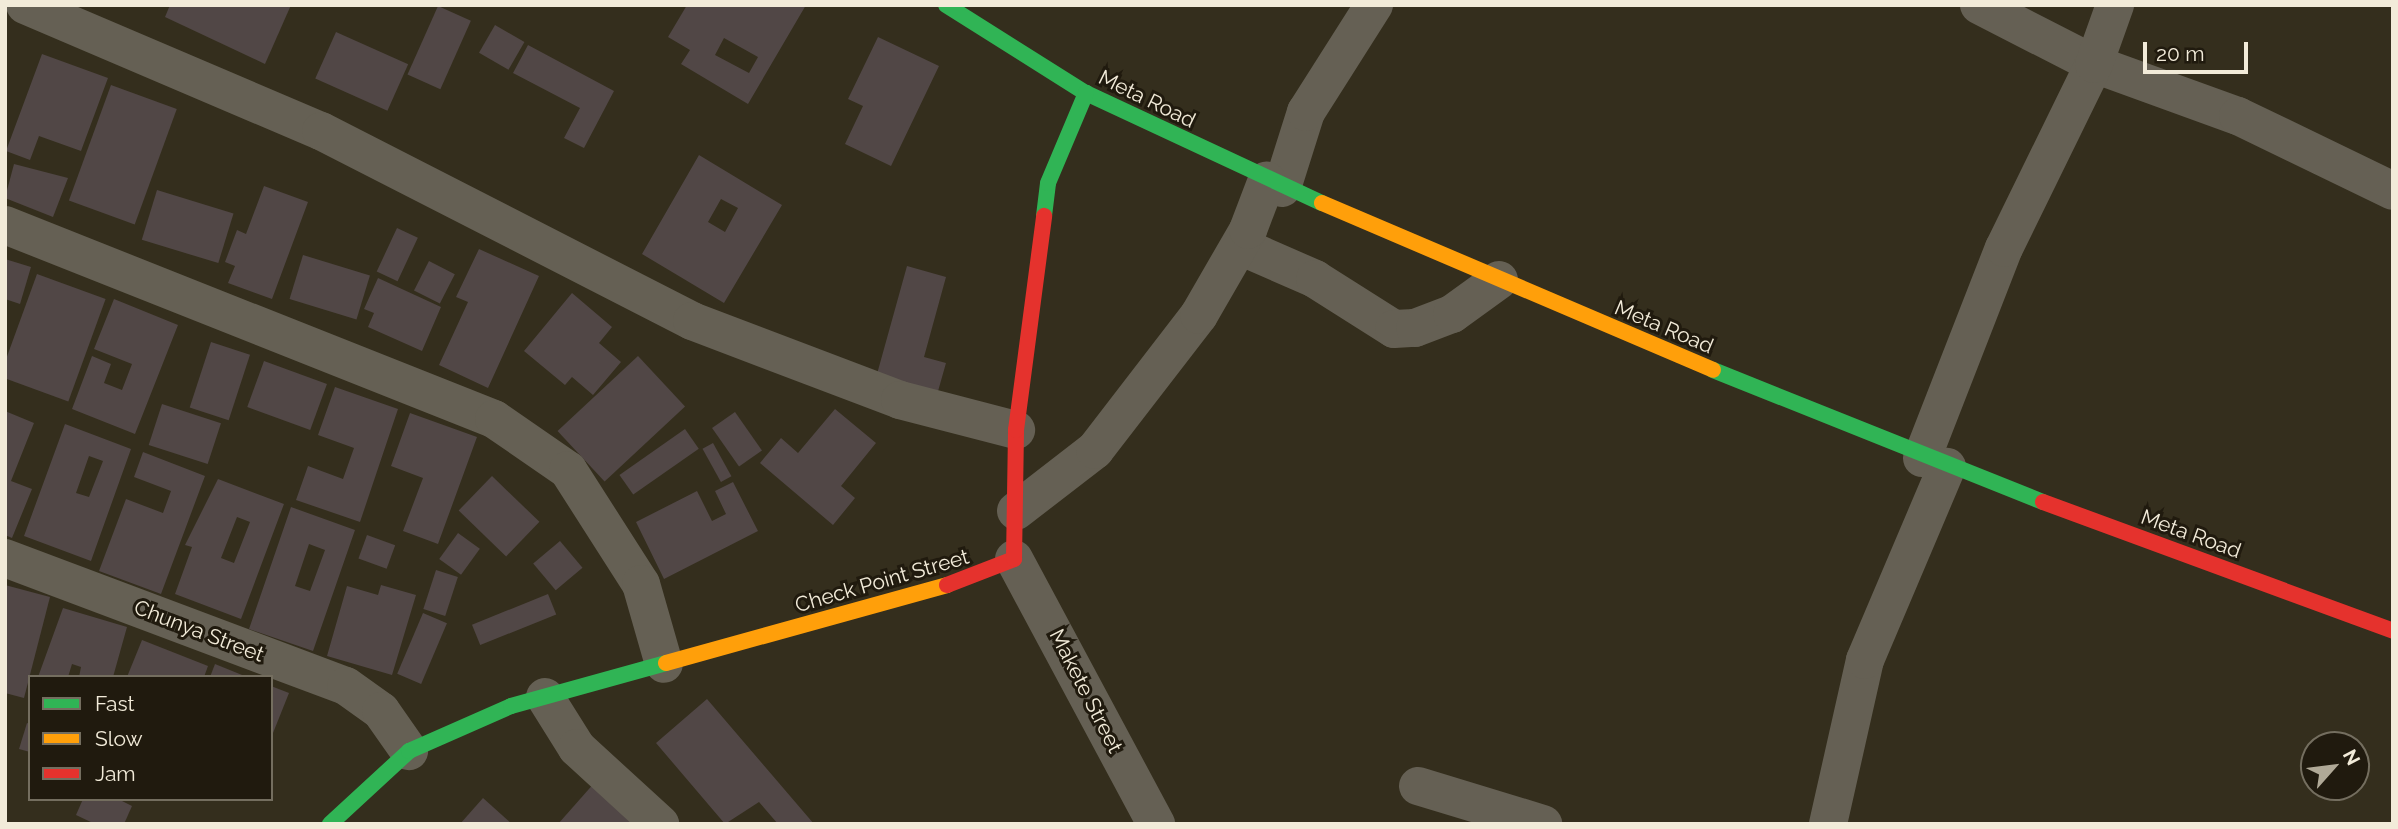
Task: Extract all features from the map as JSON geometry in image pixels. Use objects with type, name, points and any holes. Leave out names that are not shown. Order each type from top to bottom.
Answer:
[{"type":"street","points":[[25,5],[321,131],[692,321],[900,400],[1016,430]]},
{"type":"street","name":"Meta Road","points":[[946,5],[1086,93],[1275,184],[1934,462],[2393,631]]},
{"type":"street","points":[[1016,511],[1095,450],[1199,315],[1275,184],[1306,111],[1374,5]]},
{"type":"street","points":[[1979,5],[2094,64],[2238,116],[2393,191]]},
{"type":"street","points":[[1828,824],[1864,660],[1934,462],[2004,248],[2094,64],[2115,5]]},
{"type":"street","points":[[1014,559],[1016,430],[1048,183],[1086,93]]},
{"type":"street","points":[[5,225],[494,419],[568,470],[641,584],[664,664]]},
{"type":"street","points":[[1240,246],[1315,279],[1394,328],[1415,328],[1452,314],[1499,280]]},
{"type":"street","name":"Chunya Street","points":[[5,558],[346,686],[381,711],[409,751]]},
{"type":"street","name":"Check Point Street","points":[[330,824],[409,751],[545,696],[996,571],[1014,559]]},
{"type":"street","name":"Makete Street","points":[[1014,559],[1156,824]]},
{"type":"street","points":[[545,696],[578,748],[660,824]]},
{"type":"street","points":[[1418,786],[1543,824]]},
{"type":"building","points":[[170,5],[291,5],[265,64],[165,17]]},
{"type":"building","points":[[687,5],[806,5],[748,104],[681,64],[690,50],[668,37]],"holes":[[[724,38],[758,57],[749,73],[715,55]]]},
{"type":"building","points":[[438,6],[471,21],[440,89],[407,75]]},
{"type":"building","points":[[495,25],[524,42],[508,70],[479,53]]},
{"type":"building","points":[[336,32],[408,64],[387,111],[315,79]]},
{"type":"building","points":[[878,37],[939,66],[891,166],[845,144],[863,106],[848,99]]},
{"type":"building","points":[[528,45],[614,91],[584,148],[564,138],[580,108],[513,73]]},
{"type":"building","points":[[42,54],[108,78],[81,151],[39,136],[30,160],[6,151]]},
{"type":"building","points":[[111,85],[177,109],[135,225],[69,201]]},
{"type":"building","points":[[699,155],[782,205],[724,303],[642,254]],"holes":[[[721,199],[738,208],[725,232],[708,222]]]},
{"type":"building","points":[[14,164],[68,178],[53,217],[5,198]]},
{"type":"building","points":[[264,186],[308,202],[272,299],[228,283],[235,266],[225,262],[237,230],[246,234]]},
{"type":"building","points":[[157,190],[234,213],[218,263],[142,240]]},
{"type":"building","points":[[397,228],[418,238],[398,281],[377,272]]},
{"type":"building","points":[[479,249],[539,276],[488,388],[439,365],[468,302],[456,297]]},
{"type":"building","points":[[303,255],[370,275],[356,319],[290,299]]},
{"type":"building","points":[[5,259],[31,267],[20,304],[5,299]]},
{"type":"building","points":[[429,261],[455,274],[440,304],[414,290]]},
{"type":"building","points":[[907,266],[946,277],[924,357],[946,363],[933,409],[872,392]]},
{"type":"building","points":[[37,274],[106,299],[68,401],[5,378],[5,362]]},
{"type":"building","points":[[378,278],[441,307],[422,351],[368,327],[374,313],[364,309]]},
{"type":"building","points":[[572,293],[612,327],[599,343],[621,362],[593,395],[572,377],[565,385],[524,351]]},
{"type":"building","points":[[114,299],[178,325],[135,434],[72,409],[92,356],[111,364],[104,383],[122,390],[132,364],[94,349]]},
{"type":"building","points":[[211,342],[250,355],[229,420],[190,408]]},
{"type":"building","points":[[638,356],[685,406],[605,481],[558,431]]},
{"type":"building","points":[[264,361],[327,384],[310,430],[247,407]]},
{"type":"building","points":[[335,387],[398,409],[360,522],[296,500],[308,466],[343,479],[354,448],[318,435]]},
{"type":"building","points":[[162,404],[221,423],[208,464],[149,445]]},
{"type":"building","points":[[835,409],[876,443],[841,486],[855,498],[833,525],[760,463],[781,438],[798,453]]},
{"type":"building","points":[[5,411],[34,423],[11,481],[32,489],[12,538],[5,535]]},
{"type":"building","points":[[735,412],[762,451],[739,467],[712,428]]},
{"type":"building","points":[[410,413],[477,437],[438,544],[403,531],[423,478],[391,466]]},
{"type":"building","points":[[65,424],[131,449],[91,561],[24,536]],"holes":[[[89,456],[103,461],[89,497],[76,493]]]},
{"type":"building","points":[[685,429],[699,449],[633,495],[619,475]]},
{"type":"building","points":[[713,443],[731,476],[721,482],[703,449]]},
{"type":"building","points":[[143,452],[205,476],[161,594],[99,571],[126,499],[163,513],[171,491],[134,477]]},
{"type":"building","points":[[492,476],[539,522],[506,556],[459,511]]},
{"type":"building","points":[[218,479],[284,504],[241,619],[175,594],[192,547],[185,545]],"holes":[[[237,517],[250,522],[234,563],[221,558]]]},
{"type":"building","points":[[733,482],[758,531],[664,579],[636,522],[697,491],[712,521],[726,514],[715,491]]},
{"type":"building","points":[[291,507],[355,530],[313,651],[249,629]],"holes":[[[309,544],[325,550],[310,591],[295,586]]]},
{"type":"building","points":[[458,533],[480,549],[461,575],[439,559]]},
{"type":"building","points":[[367,535],[395,545],[387,569],[358,558]]},
{"type":"building","points":[[560,541],[582,568],[556,590],[533,563]]},
{"type":"building","points":[[436,570],[458,577],[445,616],[423,609]]},
{"type":"building","points":[[5,585],[50,597],[24,698],[5,693]]},
{"type":"building","points":[[381,585],[416,595],[392,675],[327,656],[347,586],[378,595]]},
{"type":"building","points":[[548,594],[556,614],[480,645],[472,625]]},
{"type":"building","points":[[63,608],[127,627],[114,675],[79,675],[81,667],[72,664],[69,675],[39,675]]},
{"type":"building","points":[[423,613],[447,623],[421,684],[397,674]]},
{"type":"building","points":[[142,640],[208,666],[205,675],[128,675]]},
{"type":"building","points":[[215,664],[242,675],[211,675]]},
{"type":"building","points":[[273,687],[289,693],[273,733]]},
{"type":"building","points":[[707,699],[814,824],[778,824],[759,802],[725,824],[656,743]]},
{"type":"building","points":[[27,723],[28,751],[19,749]]},
{"type":"building","points":[[596,781],[644,824],[558,824]]},
{"type":"building","points":[[483,798],[512,824],[460,824]]},
{"type":"building","points":[[82,801],[122,801],[132,806],[124,824],[95,824],[76,815]]},
{"type":"traffic: fast","points":[[946,5],[1086,93],[1322,203]]},
{"type":"traffic: fast","points":[[1044,216],[1048,183],[1086,93]]},
{"type":"traffic: fast","points":[[1713,370],[2043,502]]},
{"type":"traffic: fast","points":[[330,824],[409,751],[511,706],[666,663]]},
{"type":"traffic: slow","points":[[1322,203],[1713,370]]},
{"type":"traffic: slow","points":[[666,663],[947,585]]},
{"type":"traffic: jam","points":[[947,585],[1014,559],[1016,430],[1044,216]]},
{"type":"traffic: jam","points":[[2043,502],[2393,631]]}]
